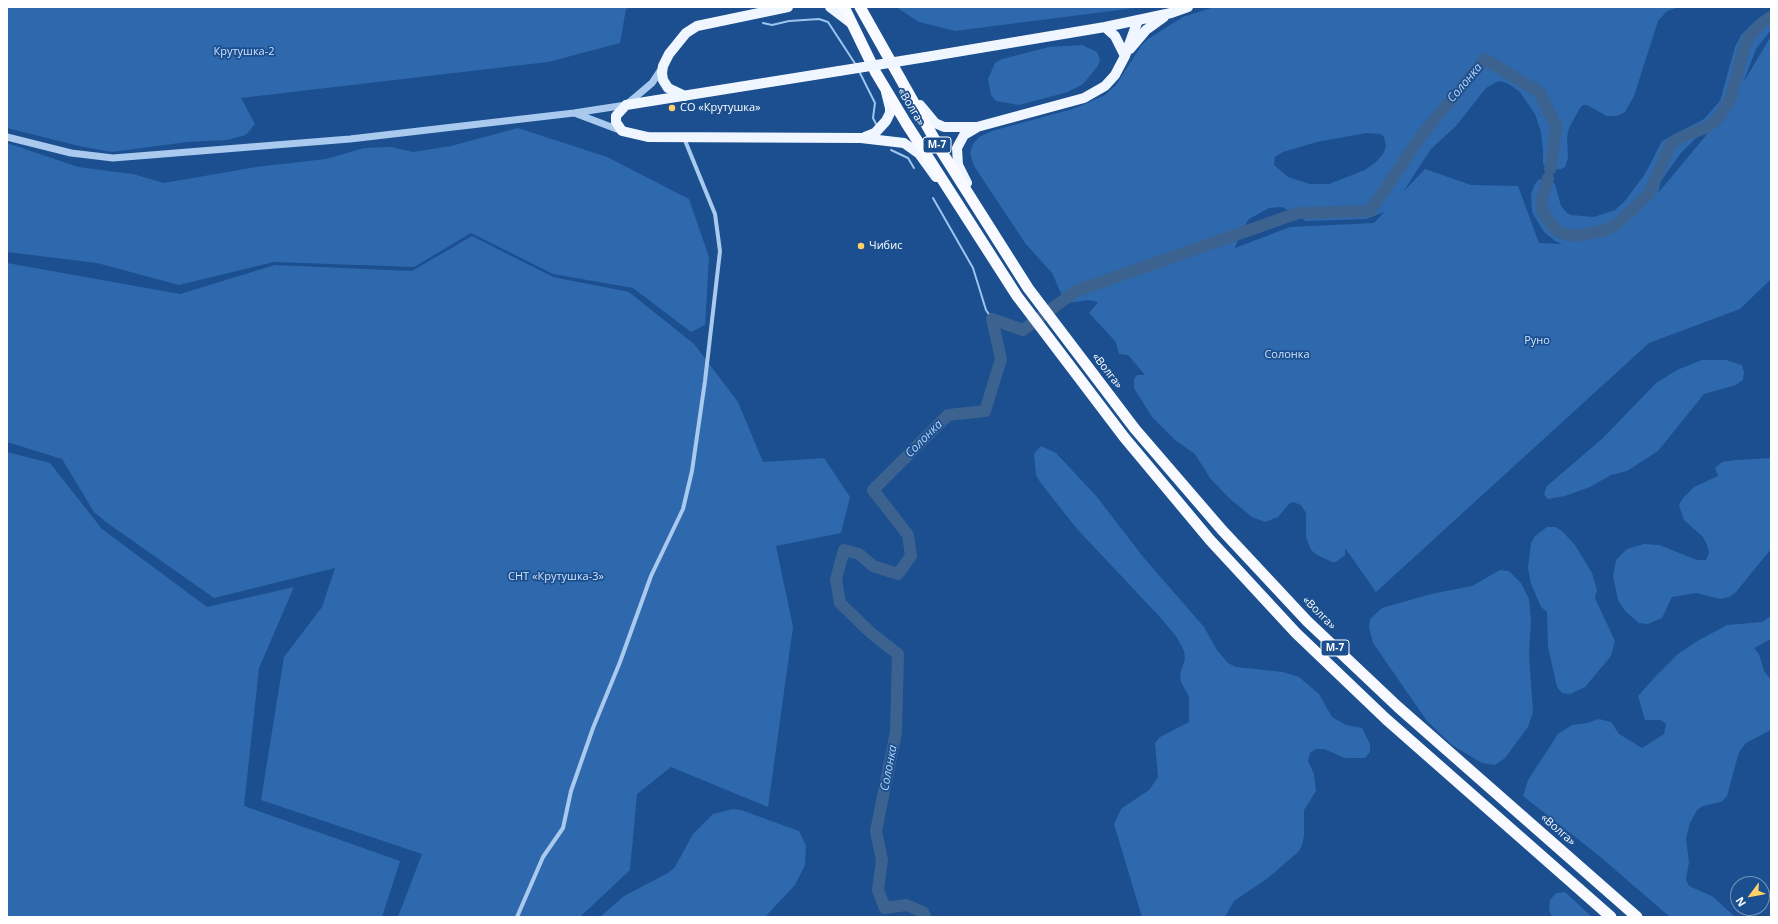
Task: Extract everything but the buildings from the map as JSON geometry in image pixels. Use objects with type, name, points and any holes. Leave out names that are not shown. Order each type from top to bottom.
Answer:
[{"type":"highway","name":"«Волга»","points":[[844,7],[885,89],[942,182],[1017,296],[1124,437],[1210,540],[1296,633],[1386,719],[1611,917]]},
{"type":"highway","name":"«Волга»","points":[[860,7],[900,81],[940,149],[1028,288],[1135,429],[1222,530],[1307,621],[1398,707],[1637,917]]},
{"type":"main road","points":[[685,96],[676,93],[665,85],[663,80],[663,66],[677,43],[686,33],[697,26],[788,7]]},
{"type":"main road","points":[[830,7],[840,13],[853,25]]},
{"type":"main road","points":[[918,153],[904,144],[861,138],[648,137],[622,131],[616,122],[616,116],[626,105],[1105,27],[1171,13],[1188,7]]},
{"type":"main road","points":[[1125,56],[1146,30],[1171,13]]},
{"type":"main road","points":[[900,81],[911,92],[934,123],[951,128],[977,127],[1093,94],[1110,82],[1119,69],[1138,20]]},
{"type":"main road","points":[[1105,27],[1115,36],[1125,56]]},
{"type":"main road","points":[[861,138],[875,133],[884,125],[890,114],[885,89]]},
{"type":"main road","points":[[888,100],[918,153],[928,167],[942,182]]},
{"type":"main road","points":[[977,127],[964,135],[958,144],[956,153],[958,164],[972,191],[977,207]]},
{"type":"street","points":[[7,137],[71,154],[113,158],[350,139],[574,113],[626,105],[652,83],[663,66]]},
{"type":"street","points":[[574,113],[590,117],[622,131]]},
{"type":"street","points":[[517,917],[543,857],[563,828],[571,791],[591,735],[651,576],[683,509],[692,471],[705,381],[720,251],[715,214],[684,138]]},
{"type":"green space","name":"Крутушка-2","points":[[7,7],[632,7],[626,9],[620,43],[548,62],[241,98],[255,124],[246,135],[227,140],[187,142],[112,152],[79,146],[7,128]]},
{"type":"green space","points":[[896,7],[1143,7],[955,31],[919,22]]},
{"type":"green space","name":"Руно","points":[[1214,7],[1680,7],[1667,11],[1658,21],[1634,96],[1625,112],[1617,116],[1607,116],[1587,105],[1583,105],[1580,108],[1569,128],[1567,137],[1568,158],[1565,167],[1549,171],[1543,164],[1541,132],[1535,114],[1519,91],[1507,83],[1499,81],[1486,88],[1456,126],[1431,149],[1403,192],[1425,169],[1471,185],[1518,186],[1539,243],[1562,244],[1555,241],[1544,232],[1532,212],[1531,194],[1539,179],[1555,184],[1561,206],[1571,215],[1594,217],[1615,210],[1625,201],[1645,174],[1662,141],[1704,119],[1720,101],[1735,47],[1741,35],[1754,22],[1771,11],[1771,30],[1756,49],[1743,83],[1771,36],[1771,279],[1740,309],[1649,343],[1376,592],[1345,548],[1345,555],[1336,562],[1332,562],[1317,555],[1311,550],[1306,537],[1306,513],[1301,505],[1293,502],[1289,504],[1278,517],[1265,522],[1252,517],[1229,498],[1210,478],[1195,454],[1175,440],[1152,417],[1134,388],[1134,379],[1137,375],[1145,375],[1128,355],[1119,354],[1116,342],[1089,313],[1098,302],[1088,300],[1068,303],[1064,300],[1052,273],[1025,243],[974,166],[970,153],[973,144],[979,137],[992,131],[1076,108],[1105,95],[1116,85],[1141,46],[1148,39],[1183,17]],"holes":[[[1708,132],[1658,193],[1661,181],[1680,154],[1696,138]],[[1366,133],[1381,134],[1384,137],[1386,146],[1383,154],[1377,161],[1365,170],[1329,184],[1310,184],[1288,177],[1274,165],[1275,157],[1283,152],[1317,142]],[[1282,207],[1306,221],[1366,219],[1384,212],[1374,223],[1290,227],[1235,248],[1241,230],[1249,219],[1269,208]]]},
{"type":"green space","points":[[1082,45],[1097,52],[1100,59],[1098,66],[1083,84],[1068,92],[1019,105],[996,101],[991,95],[988,79],[995,63],[1002,59],[1049,47]]},
{"type":"green space","points":[[518,128],[607,157],[689,199],[709,257],[705,325],[691,332],[633,288],[553,274],[471,233],[414,267],[274,262],[179,285],[97,263],[7,252],[7,143],[78,167],[133,174],[164,183],[256,167],[326,159],[364,148],[391,147],[413,152],[451,146]]},
{"type":"green space","name":"СНТ «Крутушка-3»","points":[[472,236],[553,277],[629,292],[694,344],[738,402],[763,462],[824,458],[850,497],[841,533],[776,546],[793,627],[768,807],[671,767],[637,794],[630,870],[580,917],[398,917],[422,854],[261,800],[284,657],[322,607],[335,568],[214,598],[94,512],[62,459],[7,442],[7,263],[180,294],[275,265],[412,271]]},
{"type":"green space","points":[[1702,360],[1726,360],[1742,365],[1744,372],[1743,380],[1736,385],[1704,394],[1658,451],[1627,471],[1611,475],[1590,487],[1565,496],[1548,499],[1544,494],[1547,486],[1603,438],[1656,383],[1677,370]]},
{"type":"green space","points":[[1041,446],[1056,453],[1097,497],[1144,558],[1204,627],[1217,650],[1228,663],[1236,667],[1283,672],[1299,677],[1319,694],[1332,717],[1346,725],[1362,728],[1370,744],[1370,752],[1365,758],[1345,758],[1324,749],[1316,749],[1310,753],[1308,761],[1314,774],[1316,791],[1304,810],[1304,836],[1302,846],[1297,853],[1268,878],[1234,901],[1225,917],[1142,917],[1114,824],[1121,809],[1149,790],[1158,777],[1155,743],[1160,737],[1189,722],[1189,697],[1181,682],[1180,674],[1185,659],[1184,651],[1176,636],[1159,616],[1077,529],[1040,482],[1036,475],[1034,454]]},
{"type":"green space","points":[[7,452],[50,463],[102,529],[207,607],[294,587],[259,668],[244,806],[400,861],[382,917],[7,917]]},
{"type":"green space","points":[[1771,458],[1771,549],[1736,592],[1729,597],[1720,599],[1696,593],[1672,597],[1662,618],[1648,624],[1639,623],[1626,612],[1618,600],[1613,576],[1616,560],[1627,549],[1644,544],[1659,545],[1697,560],[1706,560],[1709,553],[1703,537],[1684,520],[1679,505],[1683,498],[1694,487],[1718,476],[1715,468],[1722,462]]},
{"type":"green space","points":[[1547,527],[1555,527],[1562,531],[1575,545],[1592,573],[1597,590],[1595,598],[1615,641],[1611,656],[1585,687],[1570,694],[1562,693],[1557,687],[1548,647],[1547,612],[1541,607],[1531,584],[1528,568],[1531,543],[1535,536]]},
{"type":"green space","points":[[1500,570],[1509,571],[1521,583],[1529,599],[1531,621],[1529,655],[1533,712],[1528,727],[1505,758],[1495,765],[1482,763],[1452,745],[1427,721],[1373,643],[1369,627],[1370,619],[1382,608],[1431,594],[1472,586]]},
{"type":"green space","points":[[1771,616],[1771,639],[1754,648],[1759,654],[1764,671],[1771,680],[1771,730],[1746,743],[1739,752],[1727,796],[1721,802],[1703,806],[1697,810],[1690,823],[1686,839],[1689,862],[1686,879],[1689,886],[1712,896],[1730,912],[1730,916],[1735,917],[1670,917],[1598,855],[1523,796],[1528,780],[1558,734],[1572,725],[1587,723],[1599,719],[1611,722],[1619,734],[1642,748],[1664,734],[1666,724],[1661,720],[1645,720],[1638,696],[1678,654],[1699,640],[1727,625],[1762,622]]},
{"type":"green space","points":[[733,809],[741,810],[799,831],[806,846],[805,865],[795,885],[765,917],[600,917],[624,896],[668,873],[675,867],[693,834],[713,814]]},
{"type":"green space","points":[[1565,892],[1592,917],[1552,917],[1549,910],[1550,900],[1556,893]]},
{"type":"waterway","name":"Солонка","points":[[1548,178],[1541,202],[1543,212],[1554,228],[1561,233],[1573,236],[1603,231],[1616,225],[1649,194],[1670,145],[1679,138],[1705,128],[1717,120],[1731,98],[1748,38],[1762,23],[1771,17]]},
{"type":"waterway","points":[[763,23],[772,25],[789,21],[819,19],[828,22],[856,65]]},
{"type":"waterway","name":"Солонка","points":[[925,917],[923,912],[906,905],[885,908],[878,890],[882,860],[876,831],[896,732],[898,654],[871,633],[840,603],[836,579],[844,550],[859,554],[873,566],[898,574],[911,556],[908,535],[873,490],[948,415],[985,411],[1001,359],[992,319],[1023,330],[1076,291],[1298,213],[1370,211],[1421,136],[1485,59],[1539,92],[1556,126],[1550,169]]},
{"type":"waterway","points":[[859,71],[875,103],[873,118],[876,124]]},
{"type":"waterway","points":[[891,150],[908,158],[914,168]]},
{"type":"waterway","points":[[933,198],[973,268],[986,310],[992,319]]},
{"type":"place","name":"СО «Крутушка»","points":[[672,108]]},
{"type":"place","name":"Чибис","points":[[861,246]]}]
